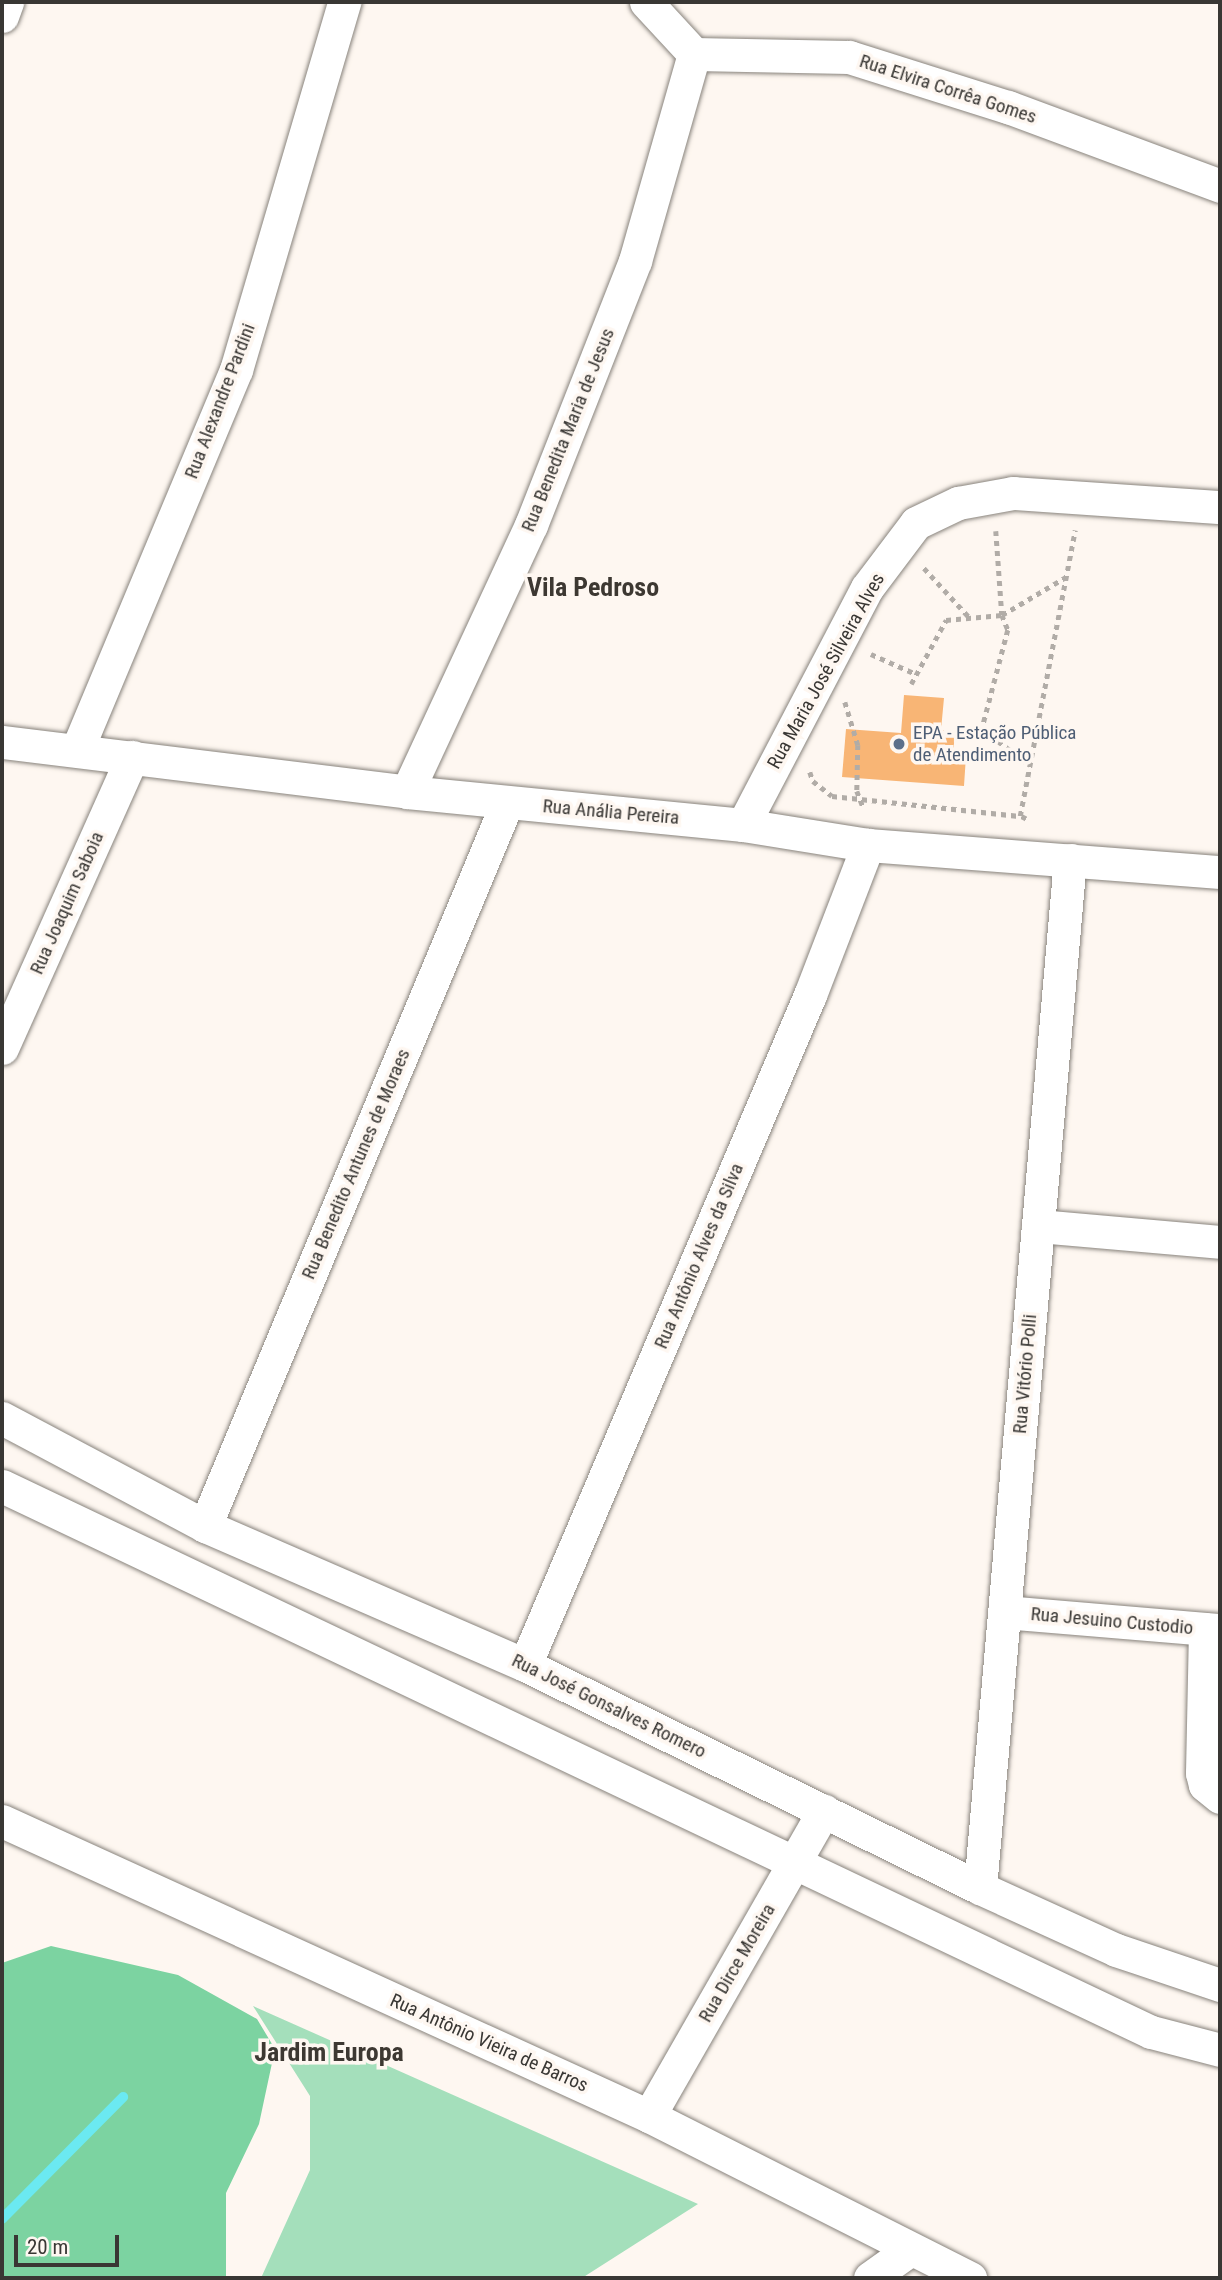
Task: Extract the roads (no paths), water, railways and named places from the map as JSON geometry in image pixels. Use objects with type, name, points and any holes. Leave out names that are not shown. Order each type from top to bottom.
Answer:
[{"type":"street","points":[[2,16],[7,2]]},
{"type":"street","name":"Rua Alexandre Pardini","points":[[77,750],[236,370],[344,2]]},
{"type":"street","points":[[646,2],[694,54]]},
{"type":"street","name":"Rua Elvira Corrêa Gomes","points":[[694,54],[849,57],[1008,107],[1220,186]]},
{"type":"street","name":"Rua Benedita Maria de Jesus","points":[[407,792],[531,525],[635,261],[694,54]]},
{"type":"street","name":"Rua Maria José Silveira Alves","points":[[743,825],[847,652],[867,588],[916,523],[958,503],[1013,493],[1220,507]]},
{"type":"street","name":"Rua Anália Pereira","points":[[2,741],[407,792],[743,825],[873,845],[1220,872]]},
{"type":"street","name":"Rua Joaquim Saboia","points":[[2,1048],[132,757]]},
{"type":"street","name":"Rua Benedito Antunes de Moraes","points":[[205,1526],[507,803]]},
{"type":"street","name":"Rua Antônio Alves da Silva","points":[[525,1665],[873,845]]},
{"type":"street","name":"Rua Vitório Polli","points":[[980,1888],[1070,860]]},
{"type":"street","points":[[1038,1226],[1220,1242]]},
{"type":"street","name":"Rua José Gonsalves Romero","points":[[2,1418],[205,1526],[525,1665],[980,1888],[1116,1950],[1220,1985]]},
{"type":"street","points":[[2,1486],[794,1865],[1152,2032],[1220,2050]]},
{"type":"street","name":"Rua Jesuino Custodio","points":[[1004,1612],[1212,1630]]},
{"type":"street","points":[[1212,1630],[1202,1773],[1205,1785],[1220,1797]]},
{"type":"street","name":"Rua Dirce Moreira","points":[[649,2116],[824,1811]]},
{"type":"street","name":"Rua Antônio Vieira de Barros","points":[[2,1821],[649,2116],[908,2250],[970,2278]]},
{"type":"street","points":[[870,2278],[908,2250]]},
{"type":"waterway","points":[[2,2219],[123,2097]]},
{"type":"place","name":"EPA - Estação Pública de Atendimento","points":[[899,744]]},
{"type":"district","name":"Vila Pedroso","points":[[593,588]]},
{"type":"district","name":"Jardim Europa","points":[[329,2053]]}]
